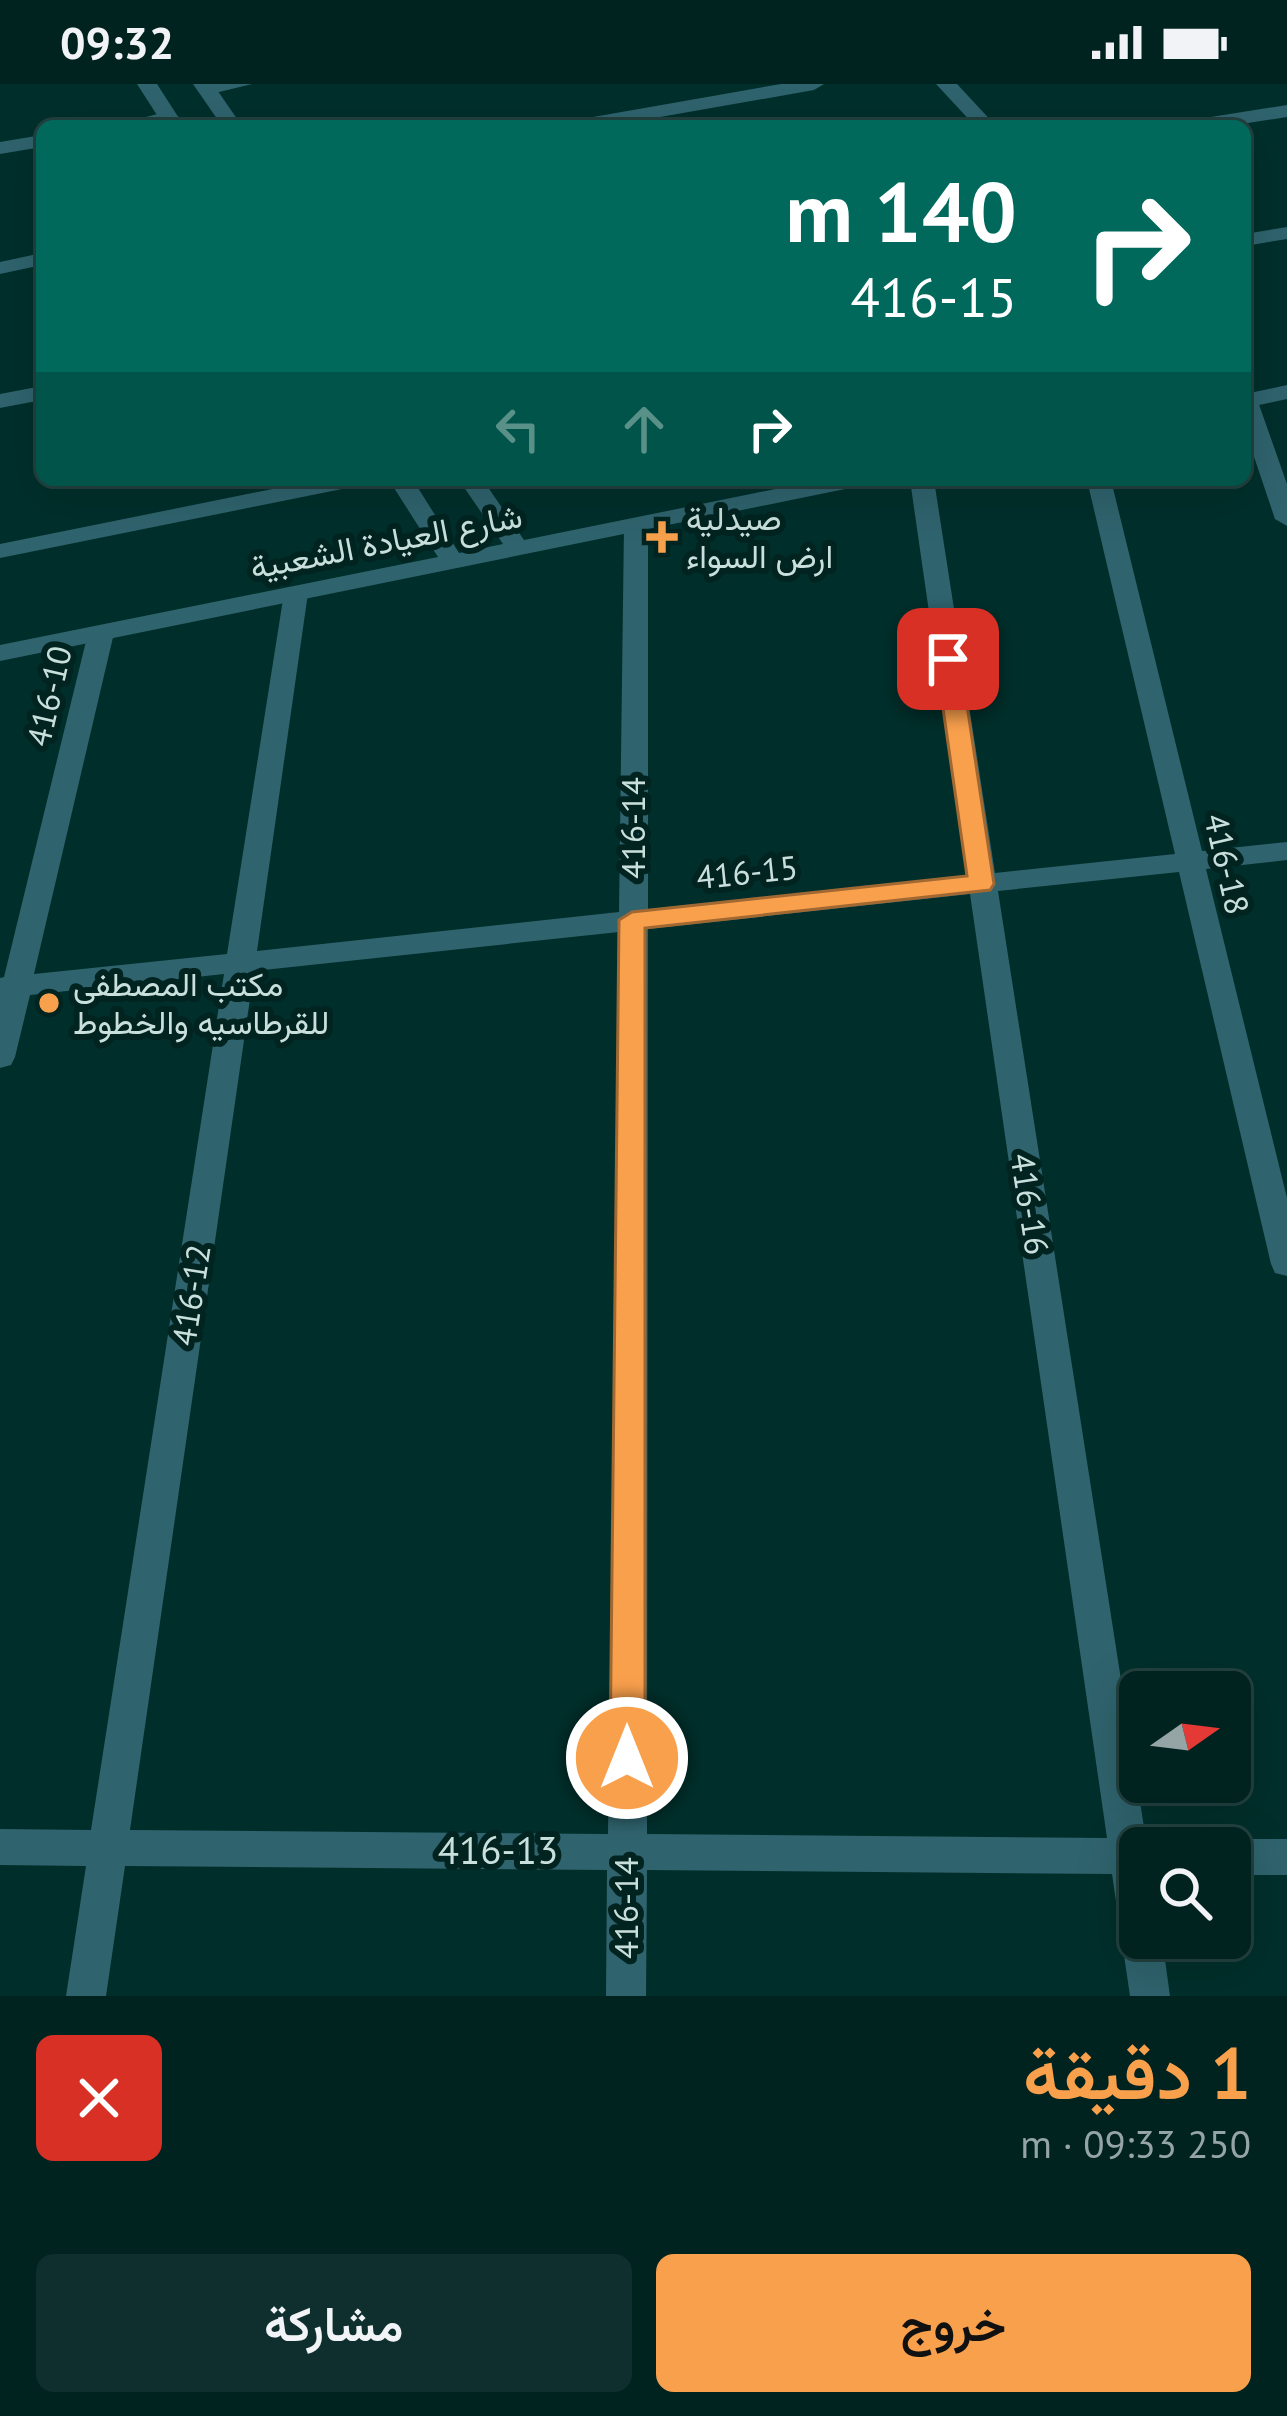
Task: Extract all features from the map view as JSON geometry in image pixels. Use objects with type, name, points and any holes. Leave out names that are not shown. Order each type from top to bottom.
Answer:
[{"type":"street","points":[[147,84],[170,120]]},
{"type":"street","points":[[205,87],[242,84]]},
{"type":"street","points":[[610,120],[814,84]]},
{"type":"street","points":[[946,84],[980,120]]},
{"type":"street","points":[[205,87],[228,120]]},
{"type":"street","points":[[1228,120],[1287,110]]},
{"type":"street","points":[[0,148],[36,141]]},
{"type":"street","points":[[1251,239],[1287,232]]},
{"type":"street","points":[[0,268],[36,260]]},
{"type":"street","points":[[1251,398],[1287,392]]},
{"type":"street","points":[[0,401],[36,393]]},
{"type":"street","points":[[1251,414],[1287,519]]},
{"type":"street","points":[[0,550],[322,486]]},
{"type":"street","points":[[405,486],[453,562]]},
{"type":"street","points":[[475,486],[518,548]]},
{"type":"street","name":"شارع العيادة الشعبية","points":[[0,653],[825,486]]},
{"type":"street","name":"416-16","points":[[923,486],[1130,1827]]},
{"type":"street","name":"416-18","points":[[1101,486],[1287,1264]]},
{"type":"street","name":"416-14","points":[[626,1996],[636,524]]},
{"type":"street","name":"416-12","points":[[86,1996],[296,593]]},
{"type":"street","name":"416-10","points":[[0,1057],[9,987],[101,633]]},
{"type":"street","name":"416-15","points":[[9,987],[1287,851]]},
{"type":"street","name":"416-13","points":[[0,1847],[1119,1856]]},
{"type":"street","points":[[1251,1856],[1287,1857]]},
{"type":"street","points":[[1145,1959],[1150,1996]]},
{"type":"place","name":"صيدلية ارض السواء","points":[[662,537]]},
{"type":"place","name":"مكتب المصطفى للقرطاسيه والخطوط","points":[[49,1003]]},
{"type":"route","points":[[627,1758],[632,920],[981,884],[948,659]]}]
